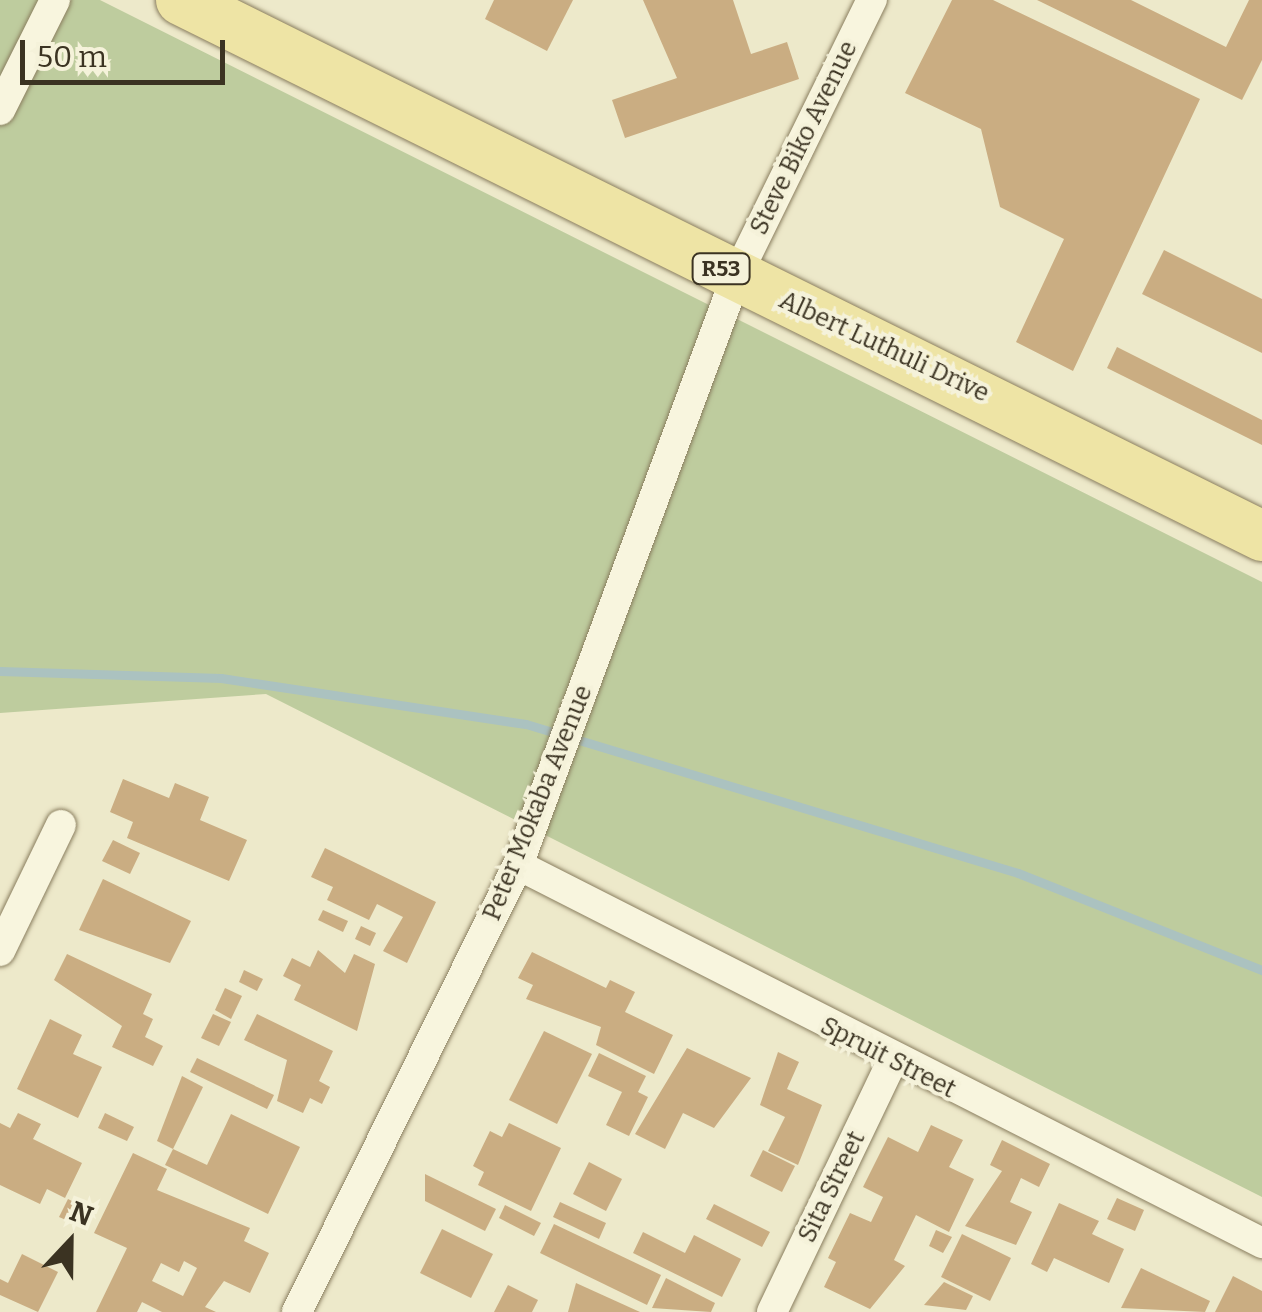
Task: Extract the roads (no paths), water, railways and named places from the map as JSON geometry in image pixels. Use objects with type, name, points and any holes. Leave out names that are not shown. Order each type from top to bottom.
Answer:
[{"type":"main road","name":"Albert Luthuli Drive","points":[[181,0],[1262,536]]},
{"type":"street","points":[[0,110],[55,0]]},
{"type":"street","name":"Steve Biko Avenue","points":[[736,276],[872,0]]},
{"type":"street","name":"Peter Mokaba Avenue","points":[[297,1312],[518,864],[736,276]]},
{"type":"street","points":[[0,951],[61,825]]},
{"type":"street","name":"Spruit Street","points":[[518,864],[892,1061],[1262,1243]]},
{"type":"street","name":"Sita Street","points":[[772,1312],[892,1061]]},
{"type":"waterway","points":[[0,671],[221,678],[526,724],[1018,873],[1262,970]]}]
